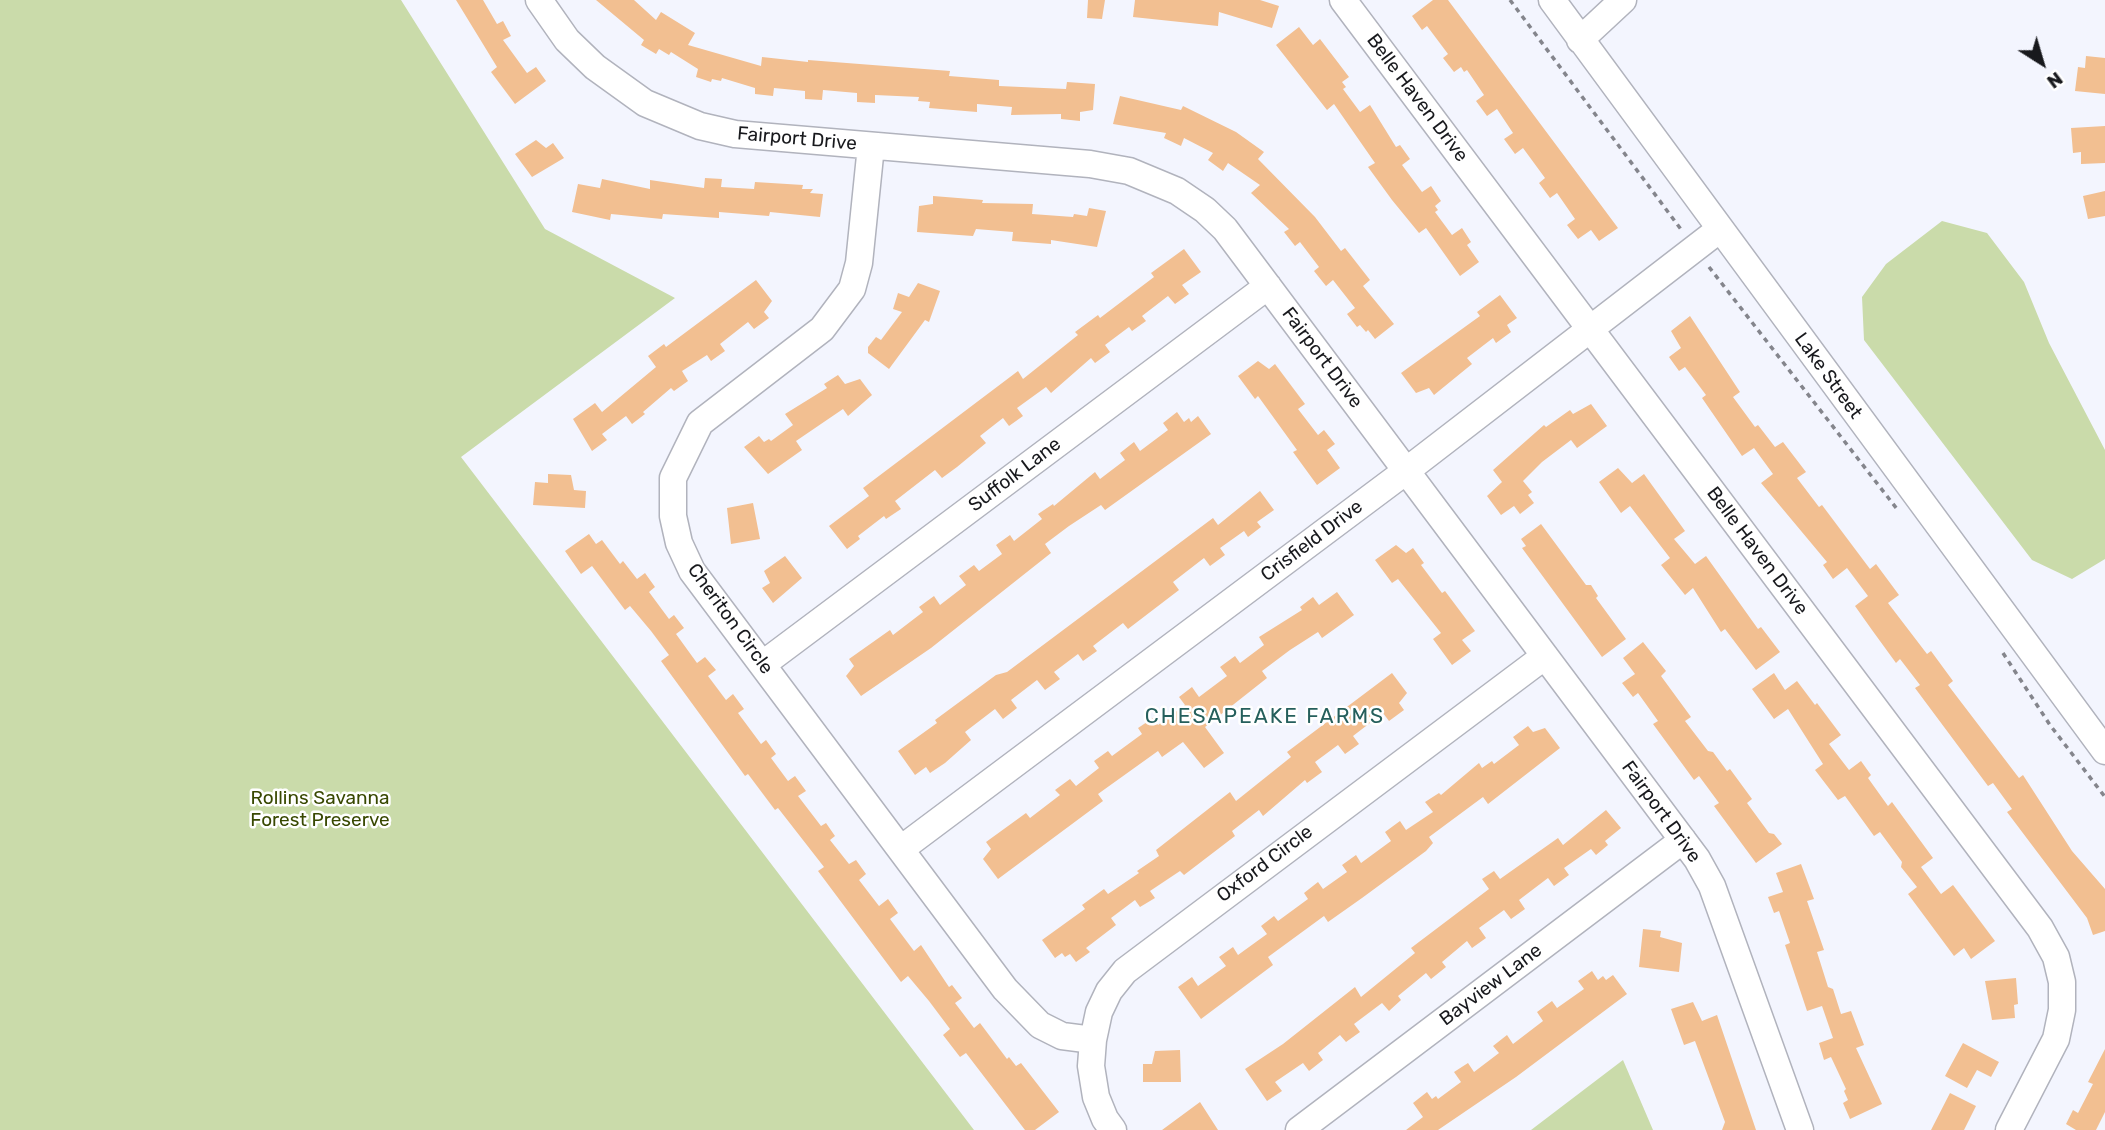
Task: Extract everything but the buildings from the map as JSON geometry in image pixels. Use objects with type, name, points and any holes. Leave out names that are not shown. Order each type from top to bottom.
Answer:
[{"type":"street","name":"Fairport Drive","points":[[538,0],[577,49],[645,103],[700,126],[735,134],[1090,164],[1129,172],[1177,191],[1205,210],[1225,229],[1268,286],[1683,840],[1713,886],[1800,1130]]},
{"type":"street","name":"Belle Haven Drive","points":[[1343,0],[2040,928],[2056,957],[2062,982],[2062,1010],[2056,1039],[2009,1130]]},
{"type":"street","name":"Lake Street","points":[[1552,0],[2105,751]]},
{"type":"street","points":[[1580,40],[1623,0]]},
{"type":"street","name":"Cheriton Circle","points":[[871,146],[859,263],[852,289],[822,329],[701,423],[673,478],[673,516],[679,542],[692,571],[1024,1010],[1040,1024],[1062,1036],[1093,1040]]},
{"type":"street","name":"Crisfield Drive","points":[[901,849],[1406,471],[1720,229]]},
{"type":"street","name":"Suffolk Lane","points":[[763,664],[1268,286]]},
{"type":"street","name":"Oxford Circle","points":[[1112,1130],[1096,1097],[1091,1066],[1093,1040],[1099,1012],[1109,991],[1133,964],[1545,656]]},
{"type":"street","name":"Bayview Lane","points":[[1298,1130],[1683,840]]},
{"type":"path","points":[[1510,0],[1695,248],[1785,362],[1852,455],[1902,515]]},
{"type":"path","points":[[1997,644],[2050,725],[2105,797]]},
{"type":"green space","name":"Rollins Savanna Forest Preserve","points":[[0,0],[401,0],[545,229],[675,298],[461,457],[974,1130],[0,1130]]},
{"type":"green space","points":[[1942,221],[1987,233],[2024,282],[2049,343],[2105,450],[2105,559],[2072,579],[2032,560],[1864,340],[1862,297],[1886,264]]},
{"type":"green space","points":[[1623,1060],[1653,1130],[1531,1130]]},
{"type":"district","name":"CHESAPEAKE FARMS","points":[[1265,717]]}]
